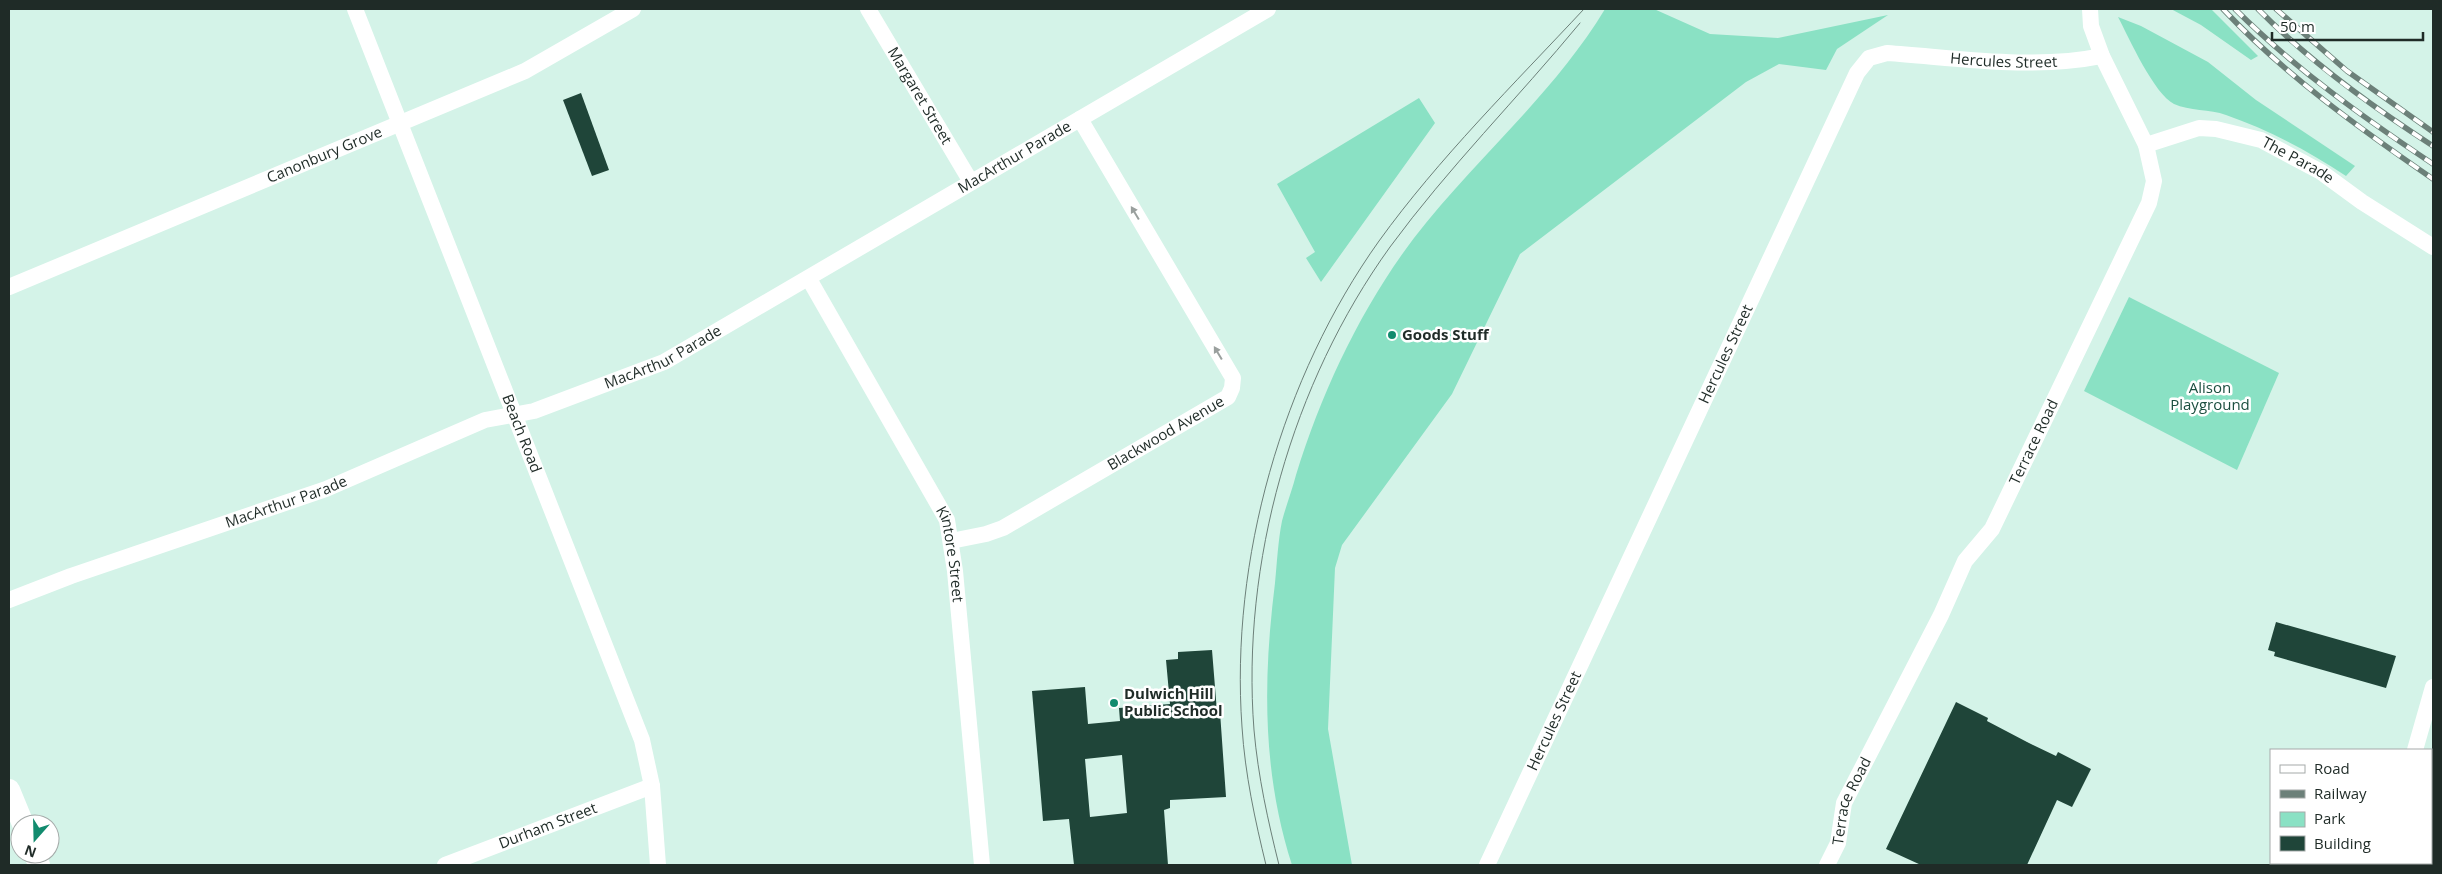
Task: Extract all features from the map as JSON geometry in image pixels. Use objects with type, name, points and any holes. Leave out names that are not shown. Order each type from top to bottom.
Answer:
[{"type":"main road","points":[[9,790],[19,814]]},
{"type":"street","name":"Beach Road","points":[[356,9],[515,413],[588,607],[642,740],[652,786],[658,865]]},
{"type":"street","name":"Canonbury Grove","points":[[9,287],[401,122],[525,72],[633,9]]},
{"type":"street","name":"Margaret Street","points":[[868,9],[971,182]]},
{"type":"street","name":"MacArthur Parade","points":[[9,600],[71,576],[326,489],[485,420],[534,411],[664,362],[809,279],[1268,9]]},
{"type":"street","name":"Terrace Road","points":[[1827,865],[1838,843],[1844,803],[1915,667],[1965,561],[1992,529],[2149,204],[2154,181],[2146,145],[2102,56],[2090,26],[2090,9]]},
{"type":"street","name":"Hercules Street","points":[[1487,865],[1857,73],[1869,58],[1887,53],[2044,63],[2074,62],[2102,56]]},
{"type":"street","name":"Blackwood Avenue","points":[[951,541],[986,534],[1004,528],[1228,397],[1232,388],[1232,378],[1080,119]]},
{"type":"street","name":"The Parade","points":[[2146,145],[2199,128],[2216,129],[2261,140],[2322,172],[2362,202],[2433,248]]},
{"type":"street","name":"Kintore Street","points":[[809,279],[942,508],[951,541],[982,865]]},
{"type":"street","points":[[2415,749],[2433,687]]},
{"type":"street","name":"Durham Street","points":[[445,865],[652,786]]},
{"type":"green space","points":[[1605,9],[1654,9],[1710,34],[1778,38],[1888,15],[1837,49],[1826,70],[1779,64],[1746,82],[1520,254],[1452,394],[1342,545],[1335,568],[1328,729],[1352,865],[1292,865],[1282,830],[1270,760],[1267,690],[1268,654],[1282,521],[1306,444],[1345,351],[1360,322],[1395,265],[1438,209],[1562,70]]},
{"type":"green space","points":[[2171,9],[2211,9],[2258,56],[2251,60],[2201,25]]},
{"type":"green space","points":[[2118,17],[2141,26],[2208,62],[2256,100],[2355,166],[2346,176],[2303,150],[2258,127],[2220,113],[2186,108],[2174,104],[2166,98],[2150,78]]},
{"type":"green space","points":[[1419,98],[1435,123],[1321,282],[1306,258],[1315,252],[1277,184]]},
{"type":"green space","name":"Alison Playground","points":[[2129,297],[2279,373],[2237,470],[2084,391]]},
{"type":"building","points":[[581,93],[609,170],[592,176],[563,100]]},
{"type":"building","points":[[2276,622],[2396,656],[2386,688],[2274,656],[2275,652],[2268,650]]},
{"type":"building","points":[[1212,650],[1217,712],[1220,712],[1226,797],[1170,800],[1170,808],[1164,810],[1168,865],[1074,865],[1069,819],[1043,821],[1032,691],[1085,687],[1088,724],[1120,721],[1119,708],[1170,704],[1166,660],[1178,659],[1178,652]],"holes":[[[1122,755],[1127,813],[1090,817],[1085,759]]]},
{"type":"building","points":[[1956,702],[1988,718],[1987,721],[2027,742],[2056,756],[2058,752],[2091,769],[2072,807],[2057,800],[2027,865],[1921,865],[1886,849]]},
{"type":"tram line","points":[[1266,865],[1254,814],[1245,762],[1240,664],[1245,600],[1254,536],[1270,472],[1290,411],[1315,351],[1345,294],[1379,241],[1426,180],[1504,93],[1584,9]]},
{"type":"tram line","points":[[1279,865],[1267,815],[1258,764],[1254,730],[1252,667],[1256,603],[1265,540],[1280,477],[1300,416],[1326,356],[1355,300],[1390,247],[1435,189],[1580,23]]},
{"type":"railway","points":[[2223,9],[2272,56],[2324,100],[2433,179]]},
{"type":"railway","points":[[2235,9],[2305,72],[2381,129],[2433,164]]},
{"type":"railway","points":[[2258,9],[2320,65],[2387,115],[2433,146]]},
{"type":"railway","points":[[2276,9],[2347,71],[2433,132]]},
{"type":"place","name":"Goods Stuff","points":[[1392,335]]},
{"type":"place","name":"Dulwich Hill Public School","points":[[1114,703]]}]
